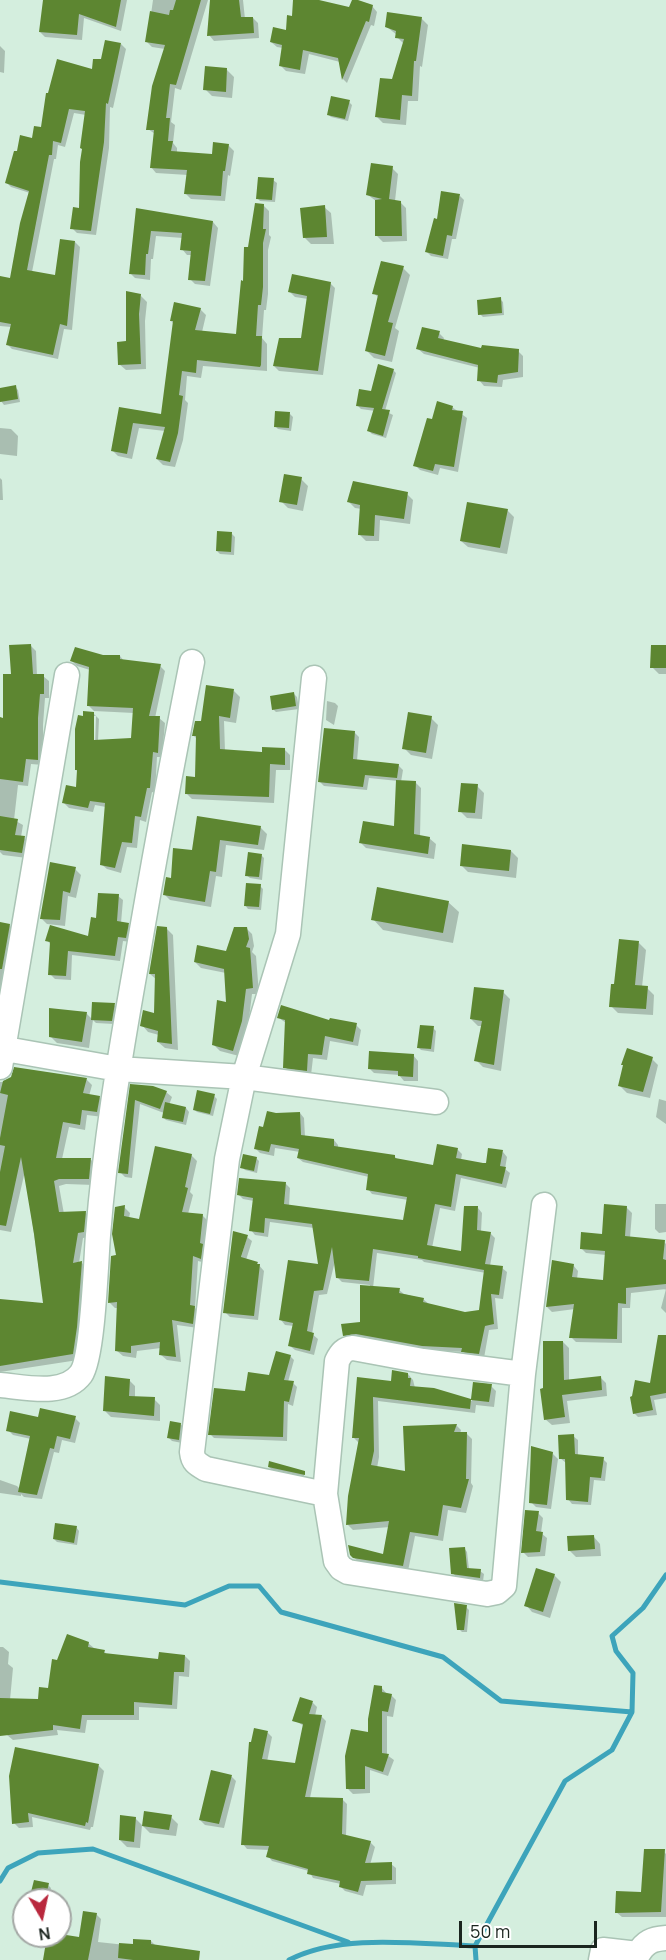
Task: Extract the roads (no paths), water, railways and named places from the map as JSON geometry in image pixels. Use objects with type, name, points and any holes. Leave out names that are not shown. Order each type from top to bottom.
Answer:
[{"type":"street","points":[[0,1385],[52,1388],[65,1386],[75,1381],[83,1371],[90,1332],[100,1206],[118,1069],[164,801],[192,662]]},
{"type":"street","points":[[67,675],[1,1055],[118,1069],[244,1077],[436,1102]]},
{"type":"street","points":[[314,678],[288,934],[244,1077],[227,1159],[192,1452],[193,1460],[206,1469],[325,1494]]},
{"type":"street","points":[[523,1374],[347,1348],[341,1353],[337,1361],[325,1494],[336,1561],[341,1568],[348,1572],[487,1594],[497,1592],[504,1586],[523,1374],[544,1205]]},
{"type":"street","points":[[602,1960],[603,1950],[638,1954],[644,1944],[654,1939],[666,1938]]},
{"type":"waterway","points":[[476,1960],[475,1946],[565,1781],[612,1750],[632,1712],[633,1673],[616,1651],[612,1636],[643,1608],[666,1575]]},
{"type":"waterway","points":[[0,1582],[185,1605],[229,1586],[259,1586],[281,1612],[443,1657],[501,1701],[632,1712]]},
{"type":"waterway","points":[[0,1881],[8,1868],[38,1853],[93,1849],[348,1942]]},
{"type":"waterway","points":[[289,1960],[332,1946],[355,1943],[405,1942],[475,1946]]}]
